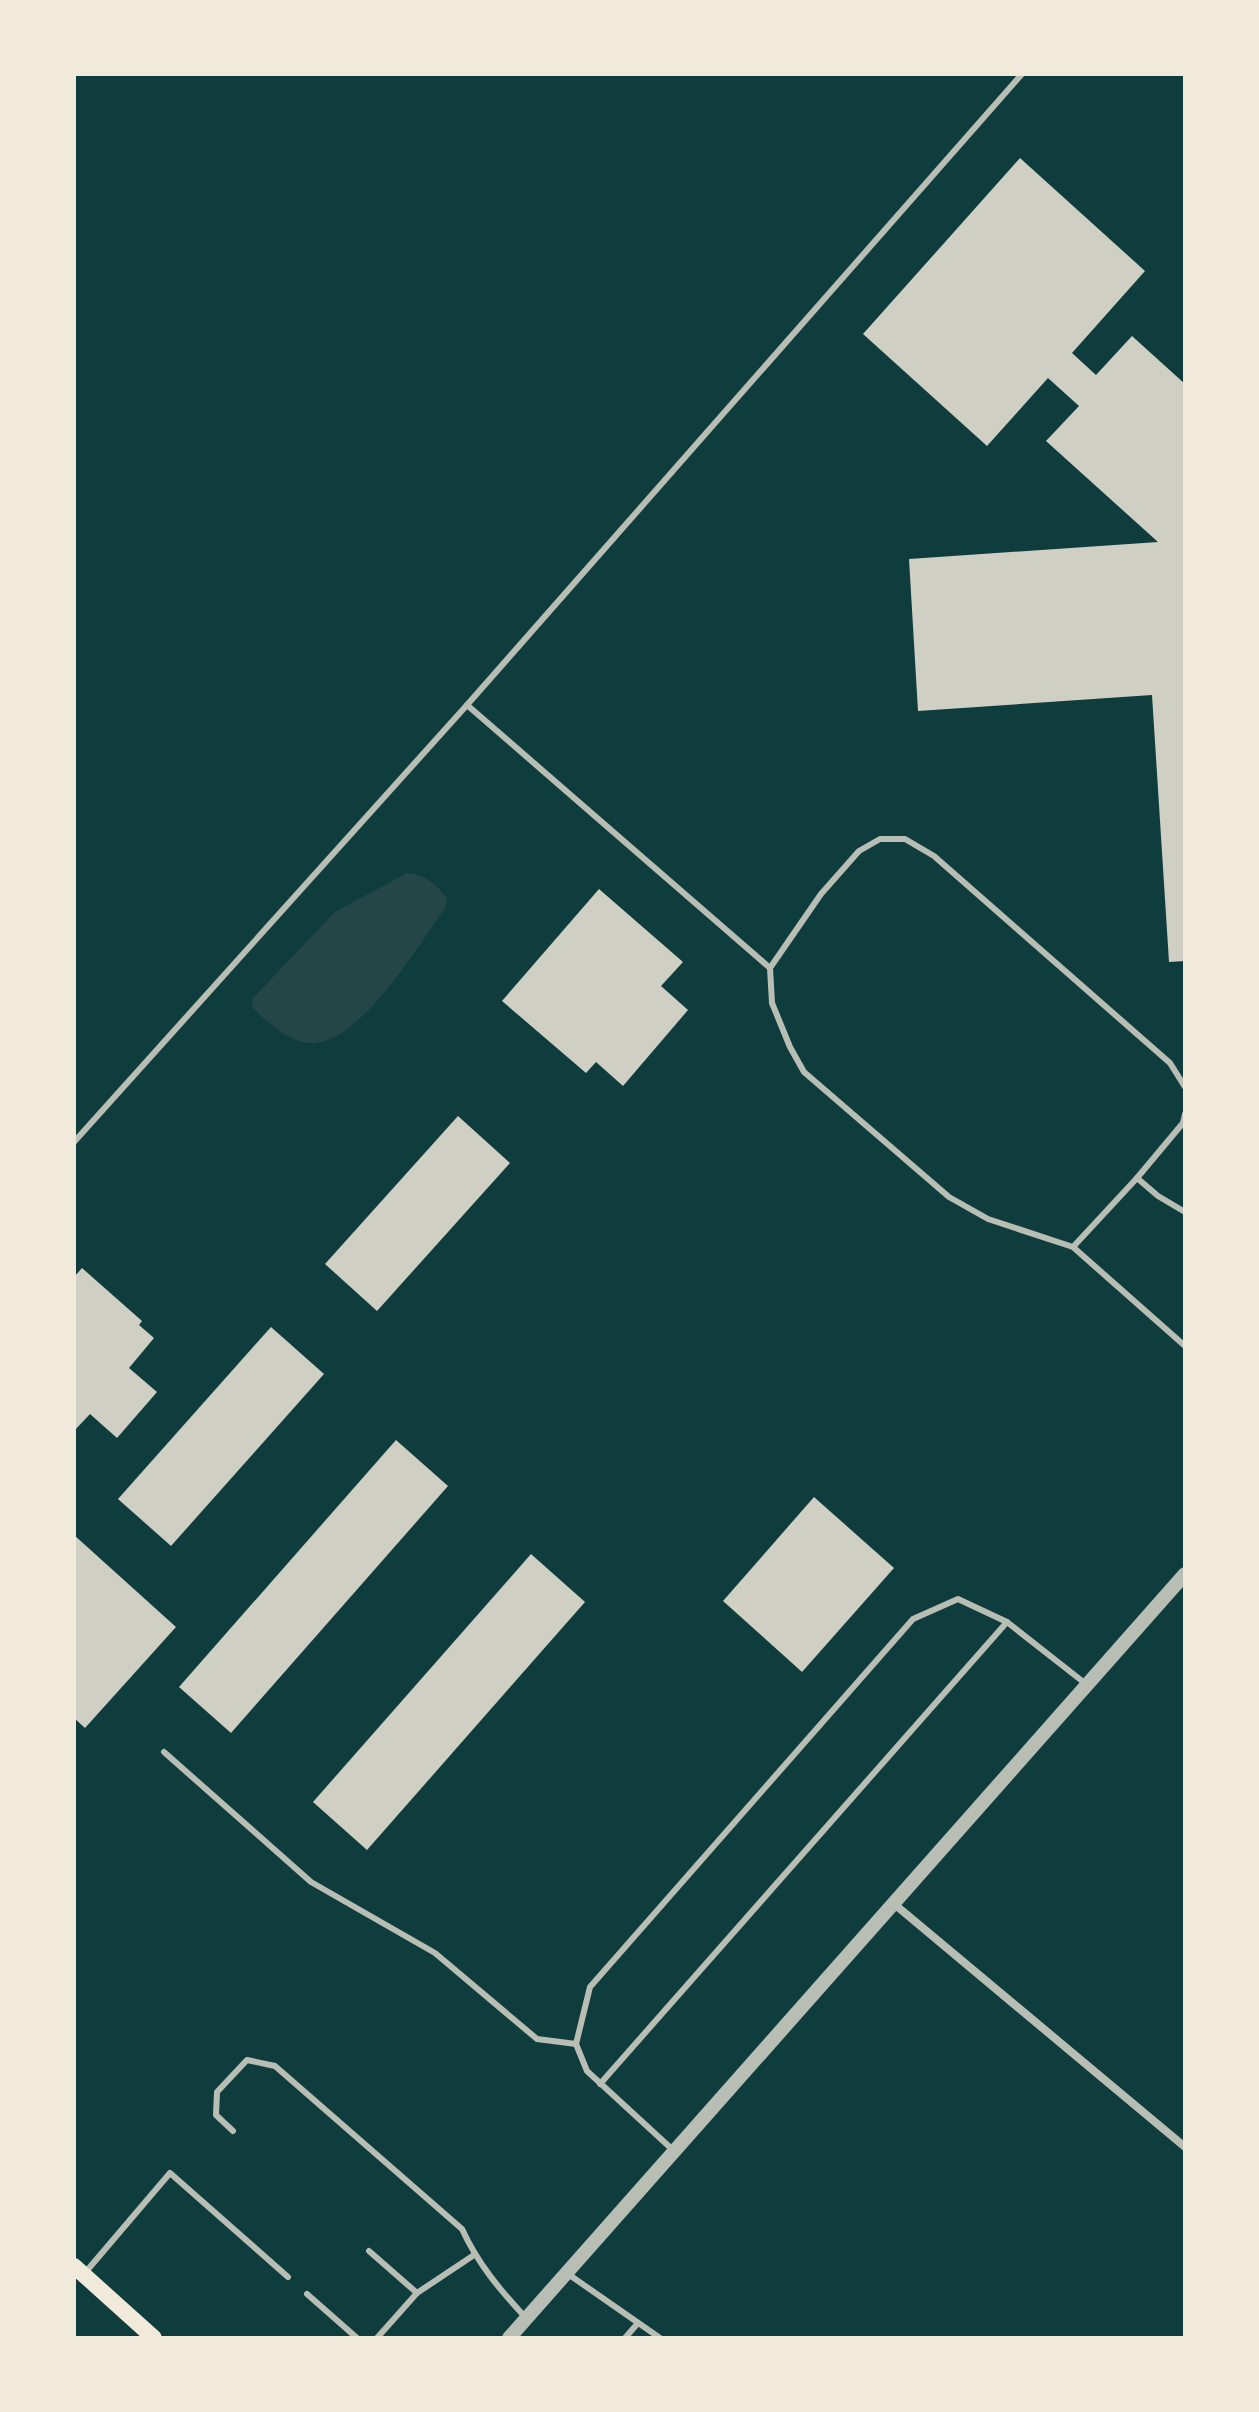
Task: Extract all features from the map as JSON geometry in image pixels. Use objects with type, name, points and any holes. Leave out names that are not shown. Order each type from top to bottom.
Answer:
[{"type":"main road","points":[[79,2270],[154,2338]]},
{"type":"street","points":[[509,2338],[1185,1574]]},
{"type":"street","points":[[892,1902],[1185,2147]]},
{"type":"lane","points":[[74,1142],[467,705],[1022,74]]},
{"type":"lane","points":[[467,705],[770,968]]},
{"type":"lane","points":[[1185,1087],[1170,1063],[934,856],[905,839],[880,839],[859,851],[821,894],[770,968],[772,1003],[804,1072],[949,1197],[988,1219],[1073,1247],[1185,1346]]},
{"type":"lane","points":[[1073,1247],[1137,1178],[1183,1123],[1185,1114]]},
{"type":"lane","points":[[1137,1178],[1158,1196],[1185,1212]]},
{"type":"lane","points":[[674,2151],[587,2071],[576,2044],[590,1987],[913,1619],[958,1599],[1007,1622],[1086,1684]]},
{"type":"lane","points":[[600,2084],[1007,1622]]},
{"type":"lane","points":[[164,1752],[311,1882],[435,1953],[537,2039],[576,2044]]},
{"type":"lane","points":[[233,2131],[216,2115],[217,2092],[247,2060],[275,2066],[462,2229],[474,2255],[526,2318]]},
{"type":"lane","points":[[79,2270],[170,2173],[288,2277]]},
{"type":"lane","points":[[369,2251],[417,2293]]},
{"type":"lane","points":[[377,2338],[417,2293],[474,2255]]},
{"type":"lane","points":[[567,2273],[660,2338]]},
{"type":"lane","points":[[307,2294],[357,2338]]},
{"type":"lane","points":[[625,2338],[638,2323]]},
{"type":"shaded area","points":[[407,873],[434,884],[447,898],[445,908],[388,988],[352,1025],[334,1037],[307,1043],[282,1032],[253,1008],[252,999],[335,912]]},
{"type":"building","points":[[1020,158],[1145,271],[1072,353],[1096,375],[1132,336],[1185,384],[1185,961],[1169,962],[1152,695],[918,711],[909,559],[1158,542],[1046,441],[1079,406],[1048,378],[987,446],[863,334]]},
{"type":"building","points":[[599,889],[683,962],[661,986],[688,1010],[623,1086],[596,1062],[586,1073],[502,1001]]},
{"type":"building","points":[[458,1116],[510,1163],[377,1311],[325,1264]]},
{"type":"building","points":[[82,1268],[142,1321],[139,1325],[154,1338],[129,1368],[157,1392],[117,1438],[90,1414],[74,1431],[74,1277]]},
{"type":"building","points":[[271,1327],[324,1374],[171,1546],[118,1499]]},
{"type":"building","points":[[396,1440],[448,1486],[231,1733],[179,1687]]},
{"type":"building","points":[[814,1497],[894,1568],[802,1672],[723,1601]]},
{"type":"building","points":[[74,1535],[176,1627],[85,1728],[74,1718]]},
{"type":"building","points":[[531,1554],[585,1602],[367,1850],[313,1802]]}]
